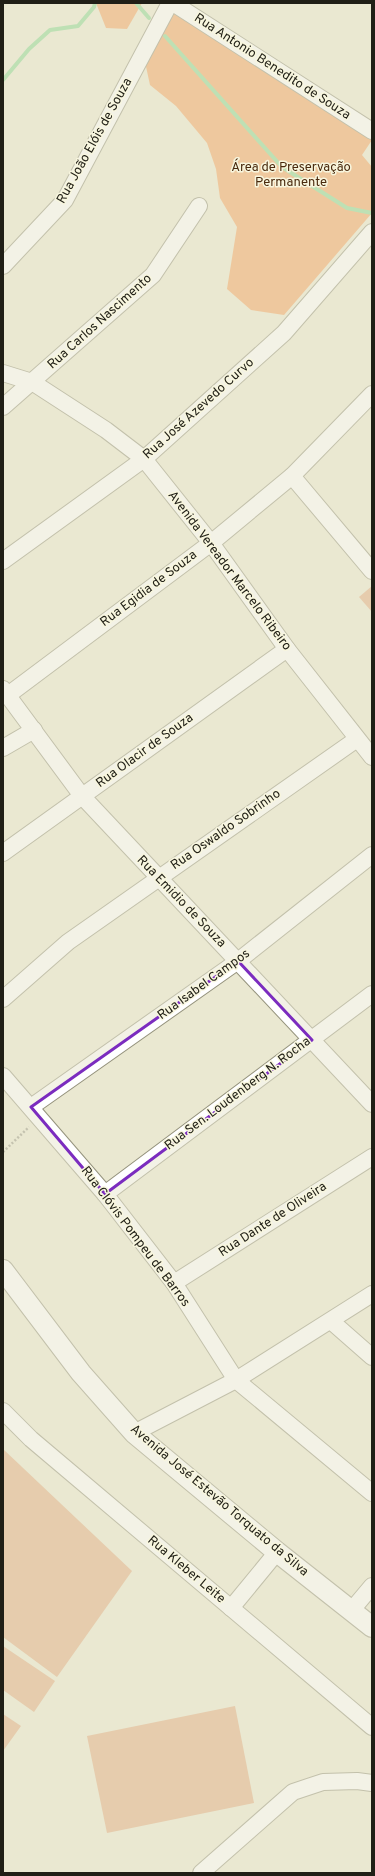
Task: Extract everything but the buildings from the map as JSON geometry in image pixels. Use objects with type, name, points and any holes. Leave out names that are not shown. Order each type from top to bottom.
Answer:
[{"type":"main road","name":"Avenida José Estevão Torquato da Silva","points":[[3,1270],[81,1372],[134,1433],[277,1552],[372,1627]]},
{"type":"street","name":"Rua Antonio Benedito de Souza","points":[[171,3],[372,131]]},
{"type":"street","name":"Rua João Elóis de Souza","points":[[3,266],[66,200],[171,3]]},
{"type":"street","name":"Rua Carlos Nascimento","points":[[3,407],[153,276],[199,206]]},
{"type":"street","name":"Rua José Azevedo Curvo","points":[[3,561],[144,459],[284,333],[372,232]]},
{"type":"street","name":"Avenida Vereador Marcelo Ribeiro","points":[[3,373],[32,382],[106,430],[144,459],[211,543],[287,649],[372,757]]},
{"type":"street","name":"Rua Egidia de Souza","points":[[6,692],[211,543],[292,476],[372,394]]},
{"type":"street","points":[[292,476],[372,571]]},
{"type":"street","name":"Rua Olacir de Souza","points":[[3,853],[287,649]]},
{"type":"street","name":"Rua Emidio de Souza","points":[[6,692],[82,796],[372,1104]]},
{"type":"street","points":[[3,748],[34,730]]},
{"type":"street","name":"Rua Oswaldo Sobrinho","points":[[3,999],[68,942],[357,739]]},
{"type":"street","name":"Rua Isabel Campos","points":[[35,1112],[238,962],[372,855]]},
{"type":"street","name":"Rua Sen. Loudenberg N. Rocha","points":[[105,1194],[372,994]]},
{"type":"street","name":"Rua Clóvis Pompeu de Barros","points":[[3,1076],[105,1194],[174,1283],[236,1380],[372,1493]]},
{"type":"street","name":"Rua Dante de Oliveira","points":[[174,1283],[372,1156]]},
{"type":"street","points":[[134,1433],[236,1380],[372,1294]]},
{"type":"street","points":[[331,1321],[372,1357]]},
{"type":"street","name":"Rua Kleber Leite","points":[[3,1411],[31,1439],[372,1727]]},
{"type":"street","points":[[231,1608],[277,1552]]},
{"type":"street","points":[[351,1611],[372,1586]]},
{"type":"street","points":[[201,1873],[293,1792],[323,1782],[357,1781],[372,1783]]},
{"type":"path","points":[[3,1152],[35,1112]]},
{"type":"highlighted area","points":[[238,961],[312,1040],[105,1194],[31,1107]]},
{"type":"shaded area","points":[[372,586],[372,612],[359,597]]},
{"type":"shaded area","points":[[3,1449],[132,1571],[57,1677],[3,1637]]},
{"type":"shaded area","points":[[3,1646],[55,1681],[34,1712],[3,1690]]},
{"type":"shaded area","points":[[235,1706],[254,1803],[107,1833],[87,1736]]},
{"type":"shaded area","points":[[3,1714],[21,1726],[3,1751]]},
{"type":"green space","points":[[96,3],[142,3],[127,29],[106,28]]},
{"type":"green space","name":"Área de Preservação Permanente","points":[[173,13],[372,140],[362,155],[372,167],[372,213],[284,315],[251,310],[227,289],[237,227],[220,198],[216,169],[207,143],[176,106],[150,85],[145,62]]},
{"type":"waterway","points":[[3,80],[29,49],[50,30],[78,26],[94,7],[95,3]]},
{"type":"waterway","points":[[136,3],[149,18]]},
{"type":"waterway","points":[[165,36],[282,167],[347,208],[372,213]]}]
